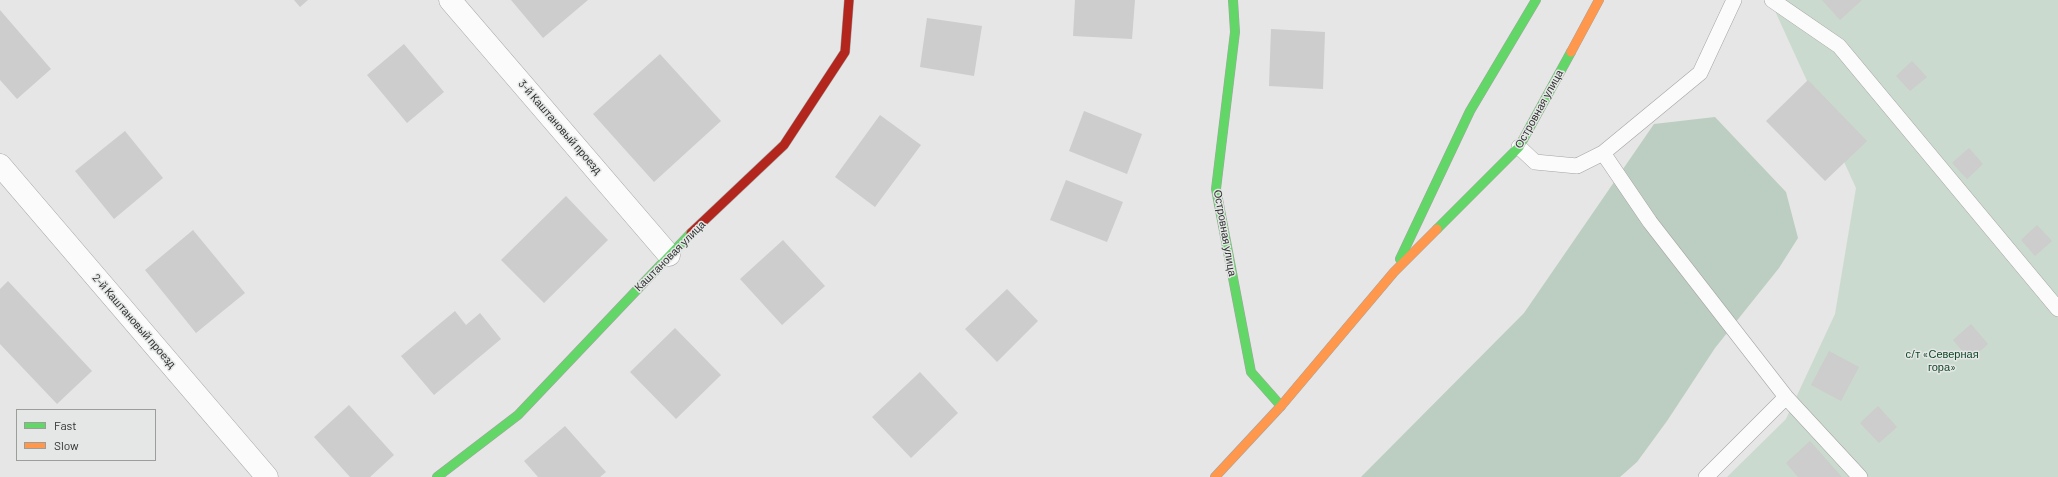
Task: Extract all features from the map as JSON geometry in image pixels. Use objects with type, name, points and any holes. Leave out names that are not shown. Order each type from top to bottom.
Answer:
[{"type":"street","name":"3-й Каштановый проезд","points":[[450,0],[669,255]]},
{"type":"street","name":"Каштановая улица","points":[[437,477],[518,415],[669,255],[784,145],[845,52],[849,0]]},
{"type":"street","name":"Островная улица","points":[[1233,0],[1235,32],[1216,189],[1251,372],[1282,406]]},
{"type":"street","name":"Островная улица","points":[[1394,272],[1470,111],[1536,0]]},
{"type":"street","name":"Островная улица","points":[[1215,477],[1282,406],[1394,272],[1519,147],[1599,0]]},
{"type":"street","name":"2-й Каштановый проезд","points":[[0,166],[267,477]]},
{"type":"lane","points":[[1519,147],[1535,162],[1577,166],[1603,153],[1700,73],[1734,0]]},
{"type":"lane","points":[[1772,0],[1839,46],[2058,309]]},
{"type":"lane","points":[[1603,153],[1650,222],[1786,397],[1860,477]]},
{"type":"lane","points":[[1706,477],[1786,397]]},
{"type":"green space","name":"с/т «Северная гора»","points":[[1770,0],[2058,0],[2058,477],[1727,477],[1786,419],[1835,314],[1856,188]]},
{"type":"green space","points":[[1715,117],[1786,192],[1798,238],[1779,268],[1715,348],[1667,421],[1637,462],[1620,477],[1361,477],[1524,313],[1654,124]]},
{"type":"building","points":[[294,0],[308,0],[300,7]]},
{"type":"building","points":[[511,0],[588,0],[543,38]]},
{"type":"building","points":[[1075,0],[1135,0],[1132,39],[1073,36]]},
{"type":"building","points":[[1822,0],[1862,0],[1840,20]]},
{"type":"building","points":[[0,10],[51,69],[17,99],[0,80]]},
{"type":"building","points":[[927,18],[982,26],[974,76],[920,67]]},
{"type":"building","points":[[1271,29],[1325,32],[1323,89],[1269,86]]},
{"type":"building","points":[[404,44],[444,92],[407,123],[367,75]]},
{"type":"building","points":[[660,54],[721,121],[654,182],[593,114]]},
{"type":"building","points":[[1912,61],[1927,77],[1910,91],[1896,76]]},
{"type":"building","points":[[1808,80],[1867,141],[1825,181],[1766,121]]},
{"type":"building","points":[[1084,111],[1142,134],[1127,174],[1069,151]]},
{"type":"building","points":[[880,115],[921,145],[875,207],[835,177]]},
{"type":"building","points":[[125,131],[163,178],[114,219],[75,171]]},
{"type":"building","points":[[1969,148],[1983,164],[1967,179],[1952,163]]},
{"type":"building","points":[[1066,180],[1123,202],[1107,242],[1050,220]]},
{"type":"building","points":[[566,196],[608,240],[544,303],[501,260]]},
{"type":"building","points":[[2037,225],[2052,241],[2035,256],[2021,240]]},
{"type":"building","points":[[193,230],[245,293],[196,333],[145,270]]},
{"type":"building","points":[[783,240],[825,286],[782,325],[740,279]]},
{"type":"building","points":[[8,281],[92,371],[57,404],[0,344],[0,289]]},
{"type":"building","points":[[1007,289],[1038,321],[997,362],[965,329]]},
{"type":"building","points":[[455,311],[466,325],[480,313],[501,339],[434,395],[401,356]]},
{"type":"building","points":[[1971,324],[1988,344],[1970,360],[1953,340]]},
{"type":"building","points":[[675,328],[721,375],[676,419],[630,372]]},
{"type":"building","points":[[1829,351],[1859,367],[1841,401],[1811,385]]},
{"type":"building","points":[[920,372],[958,413],[911,458],[872,417]]},
{"type":"building","points":[[349,405],[394,455],[370,477],[350,477],[314,437]]},
{"type":"building","points":[[1878,406],[1897,427],[1879,443],[1860,423]]},
{"type":"building","points":[[565,426],[606,472],[600,477],[538,477],[524,461]]},
{"type":"building","points":[[1810,441],[1842,477],[1798,477],[1786,463]]},
{"type":"traffic: fast","points":[[1233,0],[1235,32],[1216,189],[1251,372],[1281,406]]},
{"type":"traffic: fast","points":[[1400,259],[1470,111],[1536,0]]},
{"type":"traffic: fast","points":[[1437,229],[1519,147],[1571,52]]},
{"type":"traffic: fast","points":[[437,477],[518,415],[691,233]]},
{"type":"traffic: slow","points":[[1571,52],[1599,0]]},
{"type":"traffic: slow","points":[[1215,477],[1281,406],[1394,272],[1437,229]]},
{"type":"traffic: jam","points":[[691,233],[784,145],[845,52],[849,0]]}]
